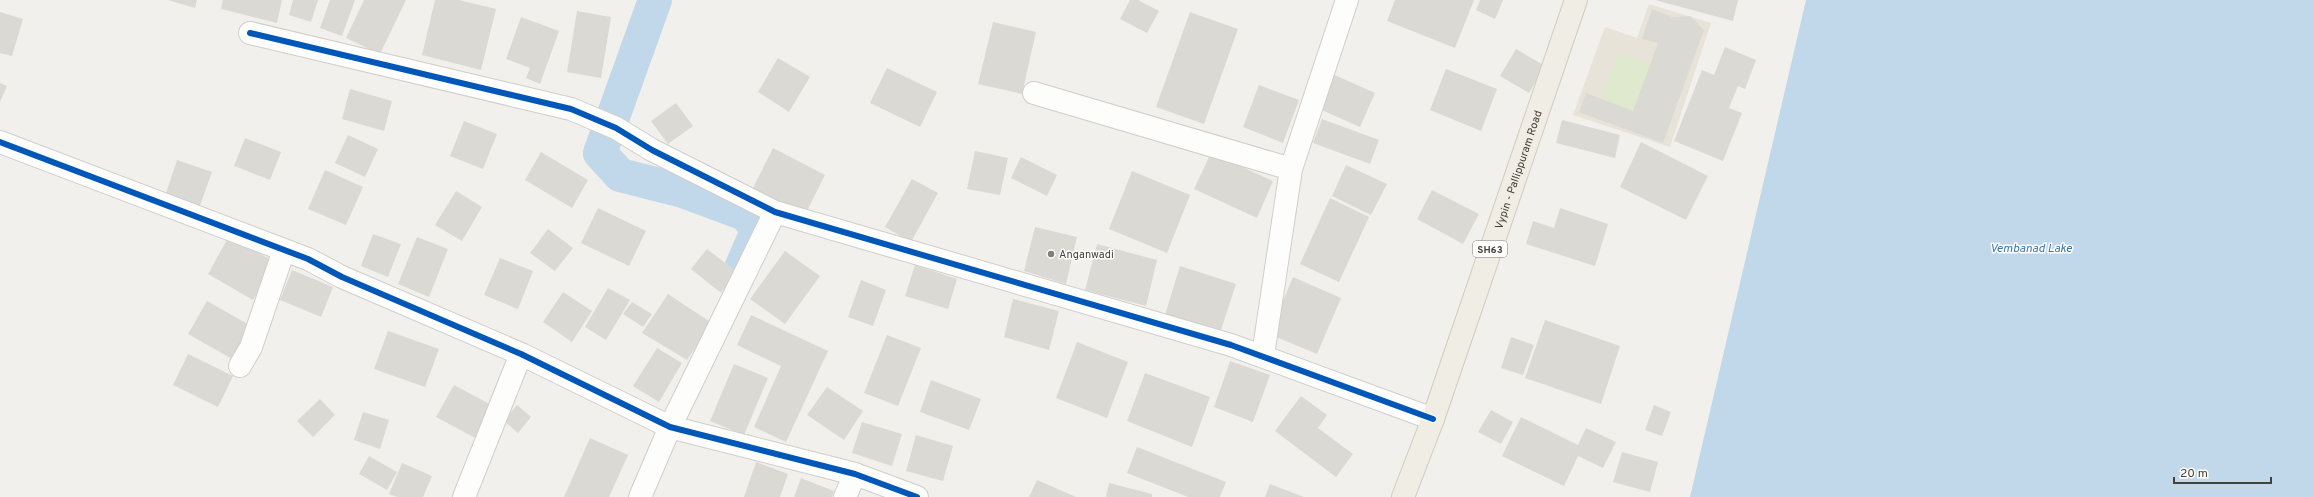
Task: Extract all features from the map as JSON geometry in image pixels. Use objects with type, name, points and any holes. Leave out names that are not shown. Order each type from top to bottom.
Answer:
[{"type":"main road","name":"Vypin - Pallippuram Road","points":[[1403,497],[1433,419],[1576,0]]},
{"type":"street","points":[[1263,355],[1291,169],[1347,0]]},
{"type":"street","points":[[250,32],[570,109],[616,128],[652,150],[776,212],[1263,355],[1433,419]]},
{"type":"street","points":[[1034,93],[1291,169]]},
{"type":"street","points":[[0,142],[284,250],[521,354],[664,424],[855,474],[917,497]]},
{"type":"street","points":[[640,497],[664,424],[776,212]]},
{"type":"street","points":[[240,366],[251,348],[284,250]]},
{"type":"street","points":[[464,497],[521,354]]},
{"type":"street","points":[[845,497],[855,474]]},
{"type":"shaded area","points":[[1649,4],[1711,23],[1670,147],[1573,115],[1605,27],[1637,38]]},
{"type":"green space","points":[[1618,54],[1651,64],[1633,111],[1601,99]]},
{"type":"water","name":"Vembanad Lake","points":[[1806,0],[2314,0],[2314,497],[1690,497]]},
{"type":"building","points":[[168,0],[197,0],[195,8]]},
{"type":"building","points":[[223,0],[282,0],[277,23],[221,9]]},
{"type":"building","points":[[293,0],[318,0],[311,22],[289,15]]},
{"type":"building","points":[[330,0],[355,0],[342,36],[320,28]]},
{"type":"building","points":[[364,0],[406,0],[380,54],[346,38]]},
{"type":"building","points":[[435,0],[459,0],[496,9],[481,70],[422,55]]},
{"type":"building","points":[[1130,0],[1138,0],[1159,11],[1147,33],[1120,19]]},
{"type":"building","points":[[1395,0],[1474,0],[1455,48],[1387,21]]},
{"type":"building","points":[[1480,0],[1503,0],[1495,19],[1476,10]]},
{"type":"building","points":[[1655,0],[1738,0],[1733,21]]},
{"type":"building","points":[[1652,9],[1672,17],[1690,16],[1704,30],[1663,143],[1579,112],[1586,93],[1633,111],[1658,43],[1642,39]]},
{"type":"building","points":[[577,11],[611,17],[601,78],[567,72]]},
{"type":"building","points":[[0,12],[23,19],[12,56],[0,53]]},
{"type":"building","points":[[1190,12],[1238,29],[1204,124],[1156,107]]},
{"type":"building","points":[[521,17],[559,31],[540,84],[526,78],[530,68],[506,59]]},
{"type":"building","points":[[993,22],[1036,32],[1022,94],[978,84]]},
{"type":"building","points":[[1725,47],[1756,60],[1745,89],[1738,86],[1729,108],[1742,113],[1723,161],[1674,141],[1702,70],[1714,75]]},
{"type":"building","points":[[1516,49],[1545,66],[1529,93],[1500,76]]},
{"type":"building","points":[[778,58],[810,77],[789,112],[758,92]]},
{"type":"building","points":[[887,68],[937,92],[920,127],[870,103]]},
{"type":"building","points":[[1446,69],[1497,89],[1481,131],[1430,110]]},
{"type":"building","points":[[1330,73],[1375,93],[1360,127],[1315,107]]},
{"type":"building","points":[[0,83],[7,86],[0,102]]},
{"type":"building","points":[[1259,85],[1299,100],[1283,143],[1243,127]]},
{"type":"building","points":[[350,89],[392,101],[384,131],[342,119]]},
{"type":"building","points":[[676,103],[693,126],[668,144],[651,121]]},
{"type":"building","points":[[1322,119],[1379,140],[1370,164],[1313,143]]},
{"type":"building","points":[[1562,120],[1620,135],[1615,158],[1556,143]]},
{"type":"building","points":[[464,121],[497,134],[483,169],[450,156]]},
{"type":"building","points":[[348,135],[378,149],[365,177],[335,163]]},
{"type":"building","points":[[245,138],[281,152],[270,180],[234,166]]},
{"type":"building","points":[[1641,142],[1708,176],[1686,220],[1620,187]]},
{"type":"building","points":[[773,148],[825,175],[804,217],[752,190]]},
{"type":"building","points":[[975,151],[1008,158],[1000,195],[967,189]]},
{"type":"building","points":[[541,152],[588,180],[572,208],[525,180]]},
{"type":"building","points":[[1211,153],[1273,181],[1257,218],[1194,189]]},
{"type":"building","points":[[1021,157],[1057,175],[1047,196],[1011,178]]},
{"type":"building","points":[[177,160],[212,172],[197,214],[163,202]]},
{"type":"building","points":[[1346,165],[1387,184],[1371,215],[1332,196]]},
{"type":"building","points":[[325,170],[363,187],[346,225],[308,209]]},
{"type":"building","points":[[1132,171],[1190,195],[1167,253],[1109,229]]},
{"type":"building","points":[[912,179],[938,193],[911,242],[885,227]]},
{"type":"building","points":[[1432,190],[1479,214],[1463,244],[1417,219]]},
{"type":"building","points":[[456,191],[482,207],[462,241],[435,225]]},
{"type":"building","points":[[1330,198],[1369,217],[1339,282],[1300,264]]},
{"type":"building","points":[[598,208],[646,231],[629,266],[581,243]]},
{"type":"building","points":[[1560,208],[1608,224],[1595,266],[1526,244],[1533,221],[1554,228]]},
{"type":"building","name":"Anganwadi","points":[[1035,227],[1077,237],[1066,284],[1024,271]]},
{"type":"building","points":[[548,229],[573,248],[555,271],[530,253]]},
{"type":"building","points":[[373,234],[401,244],[388,277],[361,266]]},
{"type":"building","points":[[229,236],[275,262],[253,300],[208,274]]},
{"type":"building","points":[[417,237],[448,249],[429,297],[398,284]]},
{"type":"building","points":[[1097,244],[1157,260],[1146,306],[1085,290]]},
{"type":"building","points":[[707,249],[737,272],[721,293],[691,269]]},
{"type":"building","points":[[785,251],[820,276],[785,324],[750,299]]},
{"type":"building","points":[[500,258],[533,271],[518,309],[484,295]]},
{"type":"building","points":[[915,265],[957,279],[948,309],[905,296]]},
{"type":"building","points":[[1180,266],[1236,284],[1220,333],[1165,315]]},
{"type":"building","points":[[292,270],[333,287],[321,317],[280,300]]},
{"type":"building","points":[[1293,277],[1341,298],[1317,354],[1269,334]]},
{"type":"building","points":[[861,280],[886,290],[873,326],[848,317]]},
{"type":"building","points":[[608,288],[630,300],[606,340],[585,327]]},
{"type":"building","points":[[563,292],[592,311],[572,342],[543,322]]},
{"type":"building","points":[[668,294],[712,323],[687,360],[642,333]]},
{"type":"building","points":[[1013,299],[1059,311],[1049,350],[1004,337]]},
{"type":"building","points":[[207,301],[253,327],[234,360],[188,334]]},
{"type":"building","points":[[632,302],[652,314],[643,327],[623,314]]},
{"type":"building","points":[[751,315],[828,351],[786,442],[754,427],[781,366],[737,345]]},
{"type":"building","points":[[1545,320],[1620,346],[1601,404],[1525,378]]},
{"type":"building","points":[[388,331],[439,349],[425,387],[374,369]]},
{"type":"building","points":[[887,335],[921,348],[898,406],[864,393]]},
{"type":"building","points":[[1511,337],[1534,345],[1523,375],[1501,368]]},
{"type":"building","points":[[1077,342],[1128,362],[1107,418],[1056,398]]},
{"type":"building","points":[[657,348],[682,363],[659,402],[633,386]]},
{"type":"building","points":[[188,354],[233,376],[218,407],[173,385]]},
{"type":"building","points":[[1230,361],[1270,375],[1253,422],[1214,407]]},
{"type":"building","points":[[734,364],[768,378],[744,435],[710,421]]},
{"type":"building","points":[[1145,373],[1210,397],[1192,447],[1127,421]]},
{"type":"building","points":[[931,380],[981,399],[969,430],[920,412]]},
{"type":"building","points":[[454,385],[495,407],[477,439],[436,417]]},
{"type":"building","points":[[827,387],[863,411],[844,440],[807,415]]},
{"type":"building","points":[[1301,396],[1327,415],[1318,428],[1353,454],[1336,477],[1275,431]]},
{"type":"building","points":[[320,399],[335,415],[313,437],[297,421]]},
{"type":"building","points":[[517,405],[531,417],[518,433],[504,421]]},
{"type":"building","points":[[1654,405],[1671,412],[1662,436],[1645,430]]},
{"type":"building","points":[[1491,410],[1513,422],[1501,444],[1478,432]]},
{"type":"building","points":[[363,412],[389,420],[380,449],[354,440]]},
{"type":"building","points":[[1521,417],[1578,445],[1586,428],[1616,442],[1603,468],[1578,456],[1564,486],[1502,456]]},
{"type":"building","points":[[862,422],[902,434],[892,466],[852,453]]},
{"type":"building","points":[[916,435],[953,446],[943,481],[906,471]]},
{"type":"building","points":[[590,438],[628,455],[609,497],[564,497]]},
{"type":"building","points":[[1137,447],[1226,482],[1220,497],[1188,497],[1127,473]]},
{"type":"building","points":[[1622,452],[1658,462],[1650,492],[1613,482]]},
{"type":"building","points":[[369,456],[397,472],[387,490],[359,474]]},
{"type":"building","points":[[756,462],[788,474],[780,497],[744,497]]},
{"type":"building","points":[[402,463],[432,476],[423,497],[397,497],[389,494]]},
{"type":"building","points":[[801,478],[834,491],[832,497],[794,497]]},
{"type":"building","points":[[1037,480],[1076,497],[1029,497]]},
{"type":"building","points":[[1109,483],[1152,494],[1152,497],[1106,497]]},
{"type":"building","points":[[1270,484],[1304,497],[1265,497]]},
{"type":"waterway","points":[[655,0],[600,153],[620,175],[683,191],[745,214],[758,229],[741,268]]},
{"type":"cycle path","points":[[250,33],[571,109],[616,128],[652,150],[775,212],[1231,345],[1433,419]]},
{"type":"cycle path","points":[[0,142],[308,259],[342,277],[521,354],[670,427],[855,474],[917,497]]},
{"type":"place","name":"Anganwadi","points":[[1051,254]]}]
